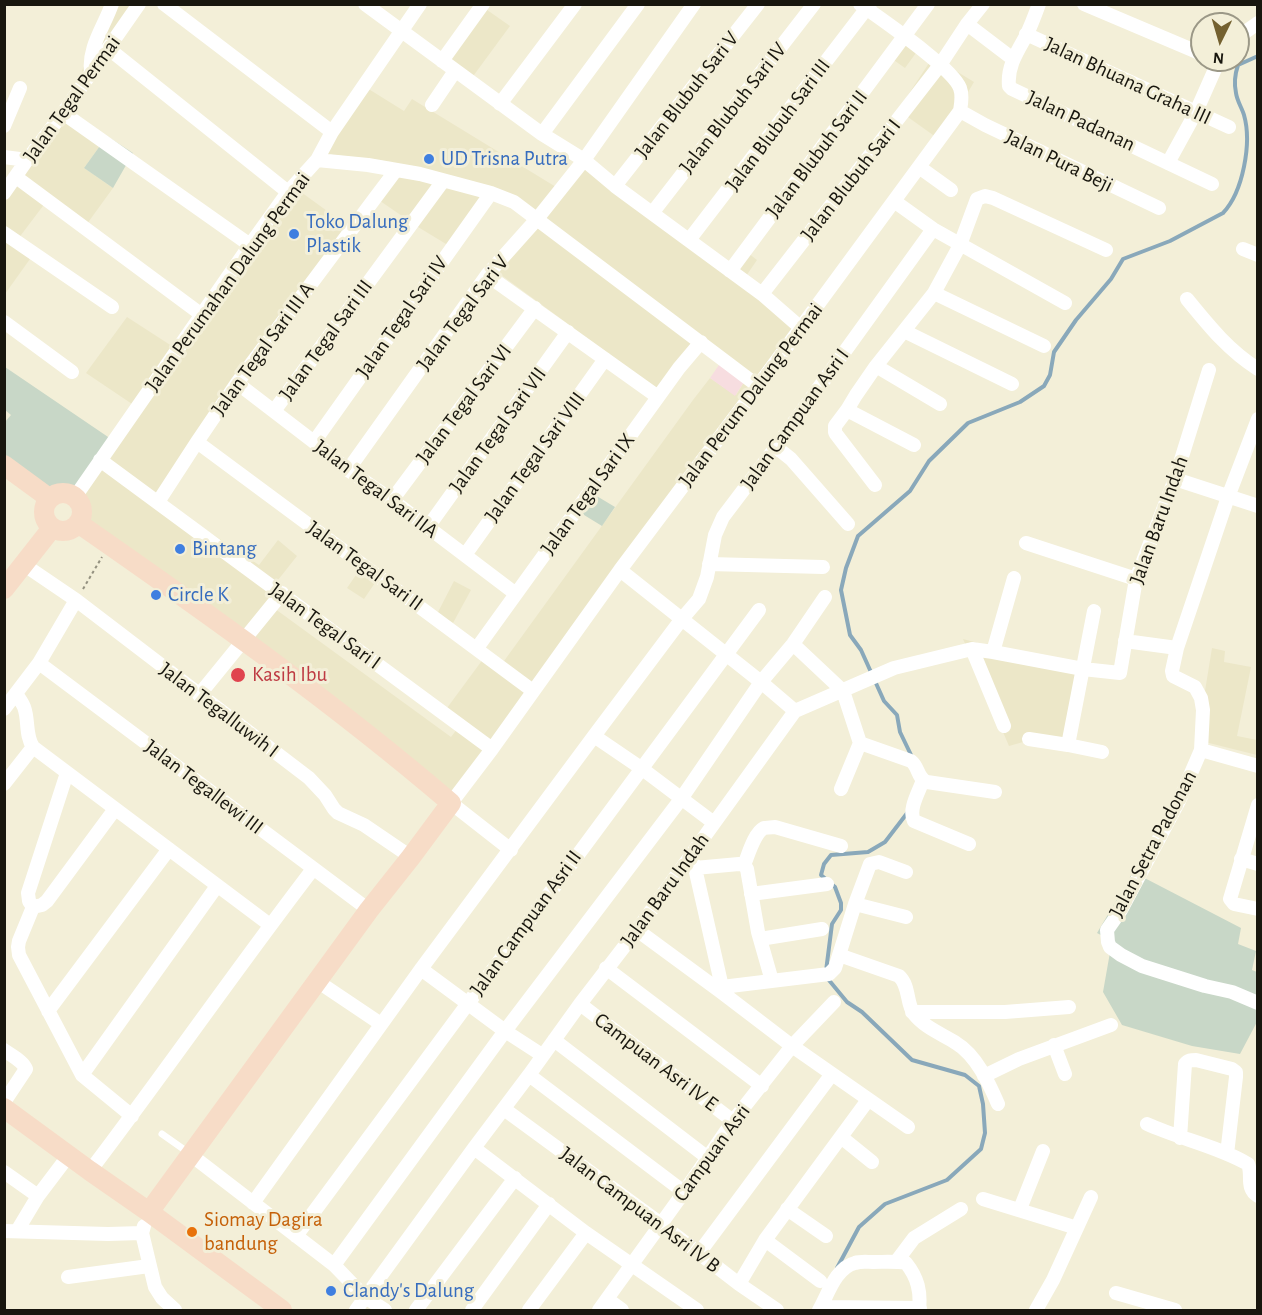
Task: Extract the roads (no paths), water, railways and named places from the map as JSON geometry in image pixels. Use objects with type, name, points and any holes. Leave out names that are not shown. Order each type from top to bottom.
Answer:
[{"type":"street","points":[[91,72],[90,60],[93,49],[112,4]]},
{"type":"street","name":"Jalan Tegal Permai","points":[[4,193],[139,4]]},
{"type":"street","points":[[164,4],[332,132]]},
{"type":"street","points":[[365,4],[542,134],[584,160],[615,186],[762,294],[801,328]]},
{"type":"street","points":[[317,160],[332,132],[420,4]]},
{"type":"street","points":[[442,61],[483,4]]},
{"type":"street","points":[[500,104],[575,4]]},
{"type":"street","points":[[542,134],[638,4]]},
{"type":"street","name":"Jalan Tegal Sari V","points":[[348,470],[487,275],[537,219],[584,160],[694,4]]},
{"type":"street","name":"Jalan Blubuh Sari V","points":[[615,186],[758,4]]},
{"type":"street","name":"Jalan Blubuh Sari IV","points":[[653,212],[813,4]]},
{"type":"street","name":"Jalan Blubuh Sari II","points":[[730,271],[928,4]]},
{"type":"street","name":"Jalan Blubuh Sari I","points":[[762,294],[940,65],[983,4]]},
{"type":"street","name":"Jalan Padanan","points":[[1040,4],[1013,59],[1008,80],[1009,86],[1212,184]]},
{"type":"street","points":[[1084,4],[1190,49]]},
{"type":"street","points":[[865,6],[940,65],[960,86],[962,95],[960,111]]},
{"type":"street","name":"Jalan Blubuh Sari III","points":[[689,240],[865,6]]},
{"type":"street","points":[[967,24],[1013,59]]},
{"type":"street","name":"Jalan Bhuana Graha III","points":[[1026,34],[1229,127]]},
{"type":"street","points":[[109,49],[288,192]]},
{"type":"street","points":[[432,105],[455,71]]},
{"type":"street","points":[[1168,163],[1196,112],[1213,72]]},
{"type":"street","points":[[4,126],[20,88]]},
{"type":"street","name":"Jalan Perum Dalung Permai","points":[[451,803],[620,570],[960,111]]},
{"type":"street","name":"Jalan Pura Beji","points":[[960,111],[1158,208]]},
{"type":"street","points":[[63,113],[250,245]]},
{"type":"street","points":[[4,158],[27,160]]},
{"type":"street","name":"Jalan Perumahan Dalung Permai","points":[[75,497],[288,192],[317,160],[368,165],[420,174],[491,193],[514,202],[758,386]]},
{"type":"street","points":[[919,167],[951,190]]},
{"type":"street","name":"Jalan Tegal Sari III A","points":[[158,502],[237,383],[396,170]]},
{"type":"street","points":[[16,177],[202,315]]},
{"type":"street","name":"Jalan Tegal Sari III","points":[[274,411],[443,181]]},
{"type":"street","name":"Jalan Tegal Sari IV","points":[[314,442],[491,193]]},
{"type":"street","points":[[875,485],[835,432],[835,426],[876,366],[934,293],[960,245],[977,199],[985,196],[1106,250]]},
{"type":"street","points":[[894,201],[933,230],[1065,303]]},
{"type":"street","name":"Jalan Campuan Asri I","points":[[253,1203],[421,969],[699,598],[707,577],[717,528],[723,517],[933,230]]},
{"type":"street","points":[[4,233],[112,307]]},
{"type":"street","points":[[1243,249],[1257,255]]},
{"type":"street","points":[[487,275],[658,397]]},
{"type":"street","points":[[934,293],[1044,346]]},
{"type":"street","points":[[1187,299],[1212,329],[1242,359],[1257,369]]},
{"type":"street","name":"Jalan Tegal Sari VI","points":[[392,500],[535,308]]},
{"type":"street","points":[[4,322],[72,372]]},
{"type":"street","points":[[904,331],[1012,384]]},
{"type":"street","name":"Jalan Tegal Sari VII","points":[[428,527],[568,332]]},
{"type":"street","name":"Jalan Tegal Sari IX","points":[[477,648],[679,368],[701,342]]},
{"type":"street","name":"Jalan Tegal Sari VIII","points":[[465,555],[605,359]]},
{"type":"street","points":[[876,366],[940,404]]},
{"type":"street","name":"Jalan Baru Indah","points":[[1083,669],[1120,673],[1136,579],[1175,479],[1209,370]]},
{"type":"street","name":"Jalan Tegal Sari IIA","points":[[237,383],[348,470],[392,500],[516,594]]},
{"type":"street","points":[[847,410],[914,445]]},
{"type":"street","points":[[1125,641],[1177,648],[1228,497],[1254,441],[1257,419]]},
{"type":"street","name":"Jalan Tegal Sari II","points":[[197,442],[533,691]]},
{"type":"street","points":[[776,447],[791,459],[848,524]]},
{"type":"street","name":"Jalan Tegal Sari I","points":[[100,460],[492,749]]},
{"type":"street","points":[[4,465],[49,498]]},
{"type":"street","points":[[1175,479],[1257,506]]},
{"type":"street","points":[[65,493],[80,502],[81,517],[73,528],[66,531],[52,528],[44,514],[49,498],[65,493]]},
{"type":"street","points":[[78,523],[245,640],[511,850]]},
{"type":"street","points":[[4,589],[52,528]]},
{"type":"street","points":[[1026,543],[1136,579]]},
{"type":"street","name":"Jalan Tegalluwih I","points":[[23,564],[76,600],[309,778],[338,813],[363,825],[411,858]]},
{"type":"street","points":[[709,564],[823,567]]},
{"type":"street","points":[[620,570],[795,711],[883,672],[972,649],[1083,669]]},
{"type":"street","points":[[993,652],[1014,578]]},
{"type":"street","points":[[199,695],[282,593]]},
{"type":"street","points":[[334,1265],[505,1031],[681,799],[761,682],[794,644],[825,597]]},
{"type":"street","points":[[4,709],[39,663],[76,600]]},
{"type":"street","name":"Jalan Campuan Asri II","points":[[296,1236],[759,610]]},
{"type":"street","points":[[1068,745],[1094,611]]},
{"type":"street","points":[[794,644],[843,691],[860,743],[841,789]]},
{"type":"street","name":"Jalan Setra Padonan","points":[[1177,648],[1173,676],[1188,683],[1198,691],[1201,698],[1203,710],[1201,750],[1179,801],[1107,930],[1107,942],[1121,955],[1142,966],[1232,992],[1257,1003]]},
{"type":"street","points":[[972,649],[1004,726]]},
{"type":"street","name":"Jalan Tegallewi III","points":[[39,663],[369,910]]},
{"type":"street","points":[[16,694],[24,705],[29,739],[33,747],[270,926]]},
{"type":"street","name":"Jalan Baru Indah","points":[[356,1311],[606,968],[693,862],[714,822],[795,711]]},
{"type":"street","points":[[594,736],[714,822]]},
{"type":"street","points":[[1029,739],[1102,752]]},
{"type":"street","points":[[860,743],[910,761],[915,765],[923,780],[995,792]]},
{"type":"street","points":[[4,784],[33,747]]},
{"type":"street","points":[[1201,750],[1257,766]]},
{"type":"street","points":[[33,907],[29,902],[28,893],[67,773]]},
{"type":"street","points":[[923,780],[912,809],[911,814],[914,821],[969,844]]},
{"type":"street","points":[[175,1311],[158,1294],[149,1266],[142,1233],[149,1212],[369,910],[451,803]]},
{"type":"street","points":[[33,907],[47,901],[115,809]]},
{"type":"street","points":[[1256,813],[1230,899],[1234,904],[1257,909]]},
{"type":"street","points":[[744,865],[754,840],[764,828],[775,827],[841,846]]},
{"type":"street","points":[[48,1011],[169,849]]},
{"type":"street","points":[[1241,859],[1257,864]]},
{"type":"street","points":[[721,989],[693,862],[744,865]]},
{"type":"street","points":[[721,989],[829,974],[835,968],[870,864],[879,862],[906,872]]},
{"type":"street","points":[[744,865],[747,869],[760,939],[772,981]]},
{"type":"street","points":[[90,1171],[313,869]]},
{"type":"street","points":[[751,894],[827,884]]},
{"type":"street","points":[[82,1075],[217,886]]},
{"type":"street","points":[[855,904],[906,917]]},
{"type":"street","points":[[33,907],[18,947],[19,955],[82,1075],[132,1116]]},
{"type":"street","points":[[760,939],[822,929]]},
{"type":"street","points":[[637,930],[721,989],[792,1046],[908,1127]]},
{"type":"street","points":[[838,955],[902,979],[912,1012],[922,1022],[966,1050],[984,1076],[998,1104]]},
{"type":"street","points":[[606,968],[761,1085]]},
{"type":"street","points":[[421,969],[505,1031],[542,1055]]},
{"type":"street","points":[[317,981],[381,1024]]},
{"type":"street","name":"Campuan Asri","points":[[603,1305],[733,1121],[792,1046],[834,1002]]},
{"type":"street","name":"Campuan Asri IV E","points":[[580,1004],[733,1121]]},
{"type":"street","points":[[912,1012],[1005,1012],[1069,1007]]},
{"type":"street","points":[[984,1076],[1019,1059],[1111,1025]]},
{"type":"street","points":[[554,1040],[708,1158]]},
{"type":"street","points":[[1054,1045],[1065,1074]]},
{"type":"street","points":[[4,1050],[22,1062],[26,1070],[4,1102]]},
{"type":"street","points":[[1180,1138],[1186,1062],[1196,1060],[1232,1069],[1236,1072],[1236,1077],[1227,1154]]},
{"type":"street","points":[[699,1253],[832,1074]]},
{"type":"street","points":[[529,1075],[684,1192]]},
{"type":"street","points":[[739,1284],[765,1240],[868,1100]]},
{"type":"street","points":[[4,1108],[282,1311]]},
{"type":"street","name":"Jalan Campuan Asri IV B","points":[[504,1109],[774,1310]]},
{"type":"street","points":[[1147,1124],[1248,1164],[1250,1188],[1257,1196]]},
{"type":"street","points":[[841,1137],[872,1162]]},
{"type":"street","points":[[474,1148],[586,1233],[697,1311]]},
{"type":"street","points":[[1020,1209],[1043,1151]]},
{"type":"street","points":[[9,1230],[69,1155]]},
{"type":"street","points":[[191,1155],[334,1265],[365,1297],[385,1311]]},
{"type":"street","points":[[4,1172],[38,1196]]},
{"type":"street","points":[[416,1311],[515,1178]]},
{"type":"street","points":[[1036,1311],[1091,1197]]},
{"type":"street","points":[[983,1199],[1077,1228]]},
{"type":"street","points":[[472,1311],[549,1204]]},
{"type":"street","points":[[787,1209],[826,1236]]},
{"type":"street","points":[[896,1262],[914,1238],[961,1209]]},
{"type":"street","points":[[9,1230],[102,1234],[142,1233]]},
{"type":"street","points":[[529,1311],[586,1233]]},
{"type":"street","points":[[765,1240],[820,1281]]},
{"type":"street","points":[[857,1262],[896,1262],[906,1263],[909,1266],[920,1290],[920,1309],[820,1309],[841,1270],[849,1265],[857,1262]]},
{"type":"street","points":[[68,1276],[149,1266]]},
{"type":"street","points":[[1116,1293],[1175,1311]]},
{"type":"street","points":[[603,1305],[622,1311]]},
{"type":"lane","points":[[162,1134],[191,1155]]},
{"type":"waterway","points":[[912,757],[900,732],[897,715],[884,701],[861,650],[850,635],[841,590],[846,568],[858,536],[910,491],[929,461],[968,423],[1020,402],[1044,386],[1050,375],[1054,352],[1076,320],[1111,279],[1123,259],[1170,241],[1223,213],[1230,204],[1241,180],[1246,153],[1246,126],[1237,99],[1236,72],[1238,65],[1258,56]]},
{"type":"waterway","points":[[826,971],[832,924],[841,910],[841,903],[835,887],[821,875],[824,864],[831,855],[868,852],[885,842],[908,812]]},
{"type":"waterway","points":[[828,979],[847,1002],[862,1012],[912,1060],[965,1075],[979,1086],[985,1133],[981,1149],[947,1180],[885,1204],[859,1227],[837,1268]]},
{"type":"place","name":"UD Trisna Putra","points":[[429,159]]},
{"type":"place","name":"Toko Dalung Plastik","points":[[294,234]]},
{"type":"place","name":"Bintang","points":[[180,549]]},
{"type":"place","name":"Circle K","points":[[156,595]]},
{"type":"place","name":"Kasih Ibu","points":[[238,675]]},
{"type":"place","name":"Siomay Dagira bandung","points":[[192,1232]]},
{"type":"place","name":"Clandy's Dalung","points":[[331,1291]]}]
